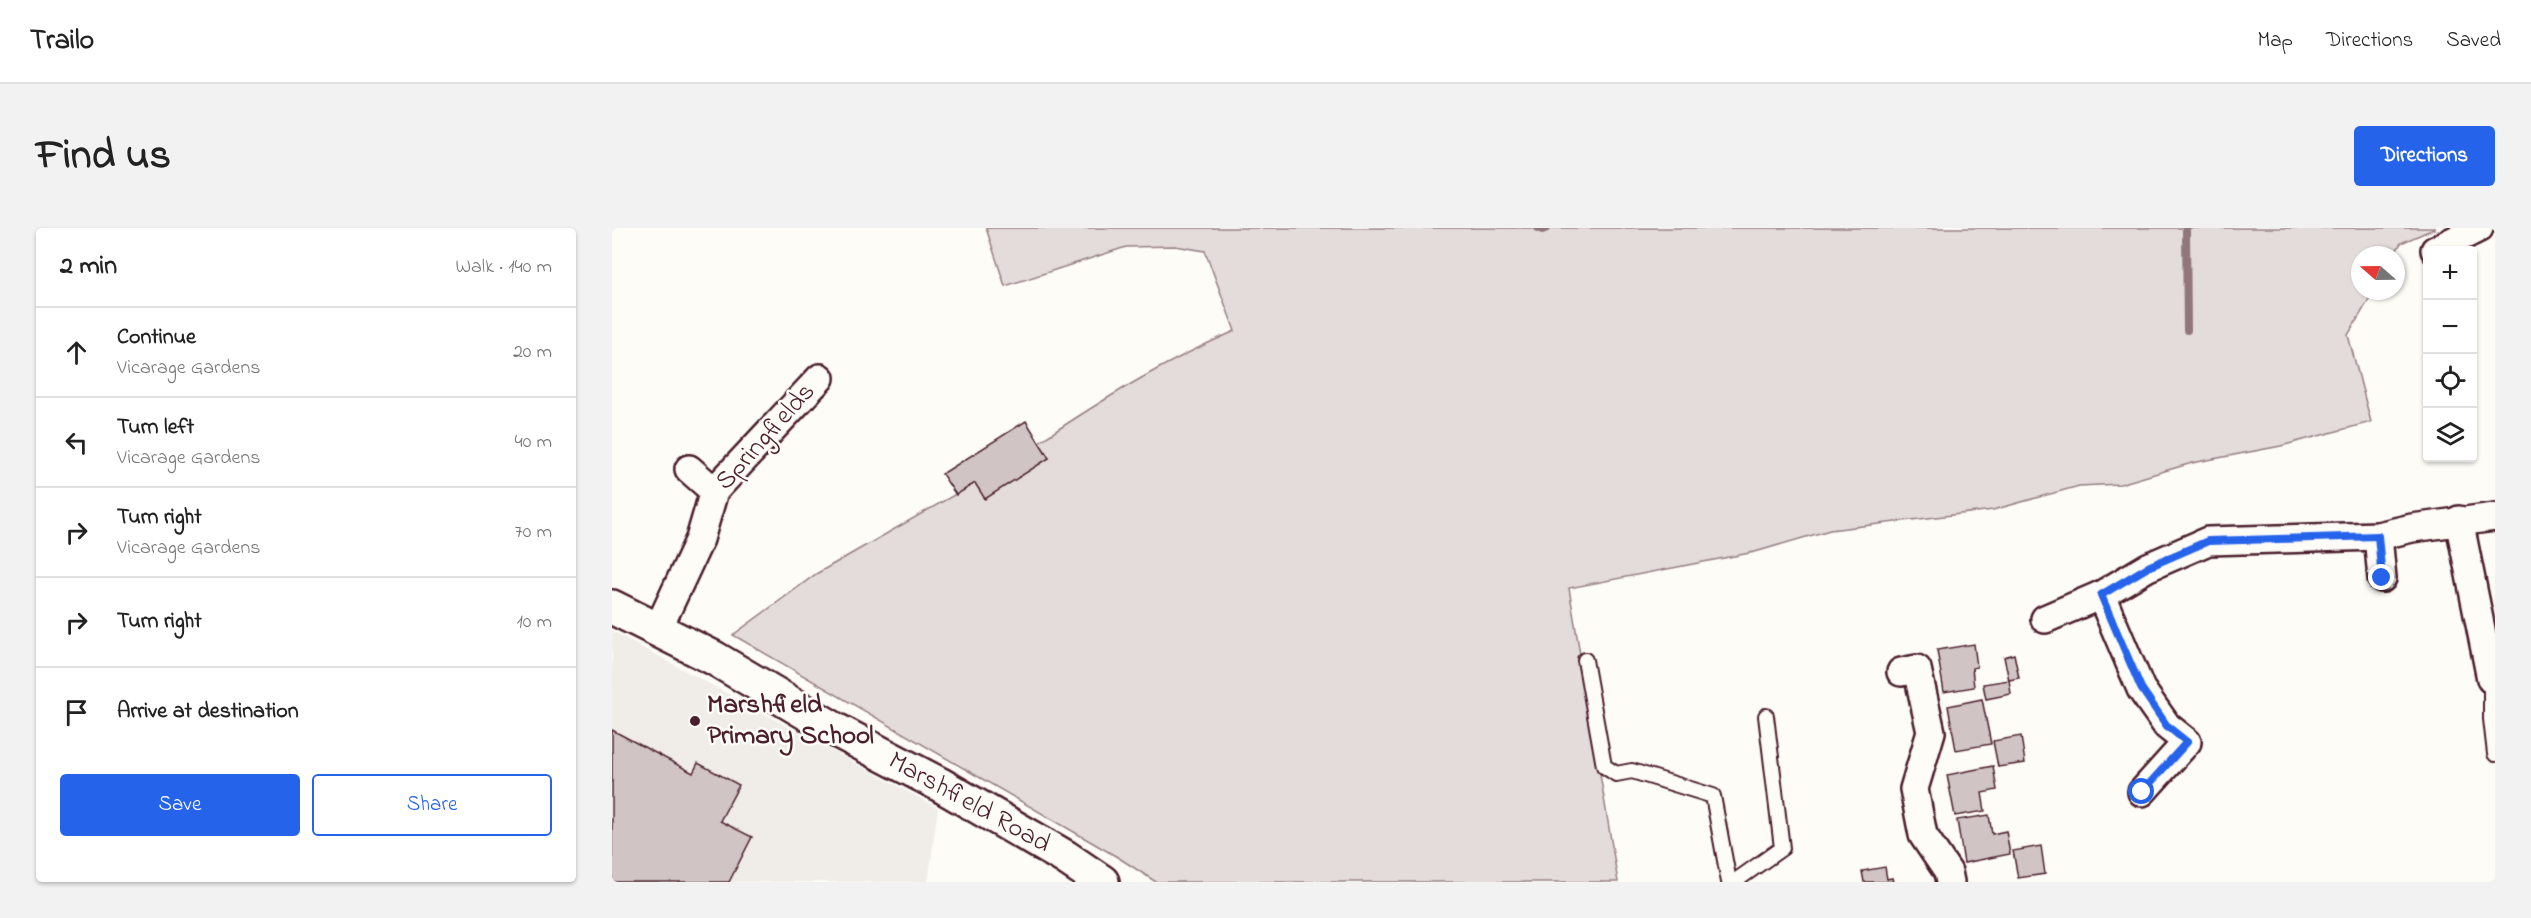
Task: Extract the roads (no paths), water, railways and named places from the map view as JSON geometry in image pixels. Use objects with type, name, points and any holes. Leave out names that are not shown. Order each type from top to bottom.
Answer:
[{"type":"street","points":[[2443,246],[2479,228]]},
{"type":"street","name":"Springfields","points":[[658,629],[700,539],[714,491],[820,378]]},
{"type":"street","points":[[689,469],[714,491]]},
{"type":"street","points":[[2045,619],[2101,595],[2148,567],[2208,541],[2378,536],[2459,520],[2495,517]]},
{"type":"street","points":[[2459,520],[2493,679]]},
{"type":"street","points":[[2378,536],[2382,578]]},
{"type":"street","points":[[2101,595],[2141,688],[2167,726],[2187,742],[2142,792]]},
{"type":"street","name":"Marshfield Road","points":[[612,607],[658,629],[939,784],[1065,857],[1102,882]]},
{"type":"street","points":[[1901,672],[1917,669],[1931,732],[1914,789],[1923,835],[1948,872],[1950,882]]},
{"type":"lane","points":[[1585,660],[1604,766],[1616,774],[1632,771],[1713,796],[1729,882]]},
{"type":"lane","points":[[2493,679],[2491,719],[2495,754]]},
{"type":"lane","points":[[1734,882],[1782,848],[1766,716]]},
{"type":"waterway","points":[[1538,228],[1542,230],[1547,228]]},
{"type":"waterway","points":[[2186,228],[2187,330]]},
{"type":"place","name":"Marshfield Primary School","points":[[695,721]]}]
